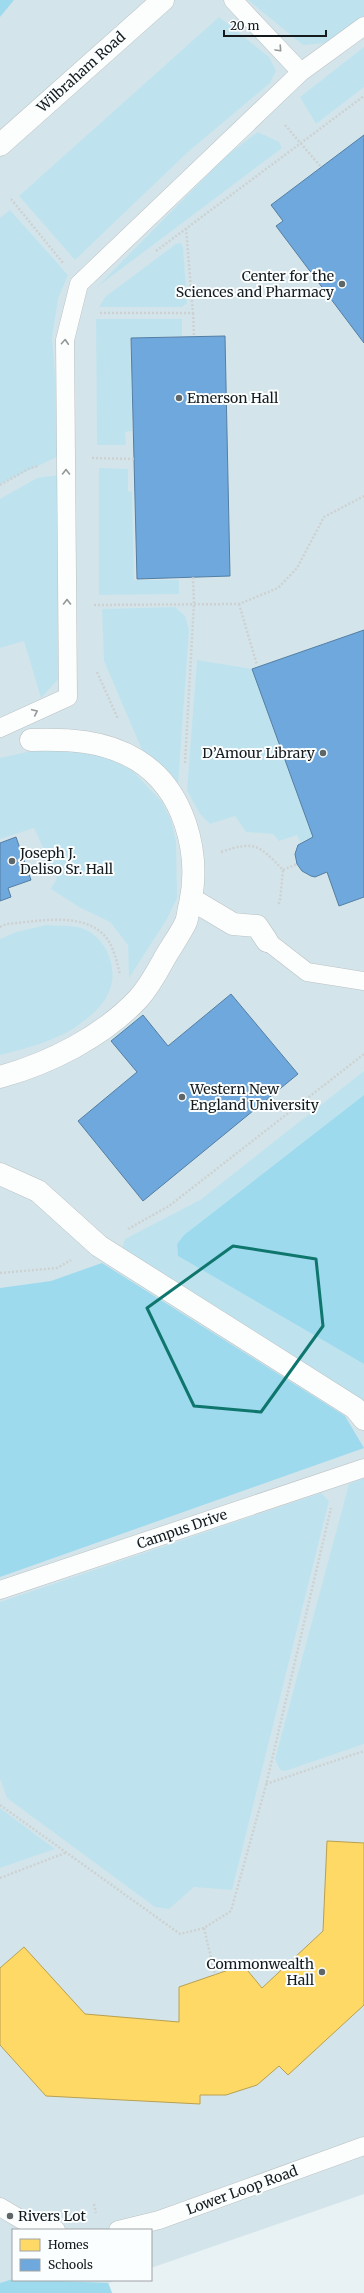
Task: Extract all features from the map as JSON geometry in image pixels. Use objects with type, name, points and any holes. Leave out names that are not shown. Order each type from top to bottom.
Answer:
[{"type":"street","name":"Wilbraham Road","points":[[0,145],[163,0]]},
{"type":"street","points":[[0,1077],[41,1063],[76,1046],[127,1009],[139,998],[153,979],[186,921],[191,899],[193,858],[184,819],[176,800],[152,771],[137,760],[116,750],[93,743],[69,739],[31,740]]},
{"type":"street","points":[[191,899],[233,924],[257,926],[267,941]]},
{"type":"street","points":[[0,1174],[38,1191],[99,1246],[355,1408],[364,1419]]},
{"type":"lane","points":[[233,0],[301,72]]},
{"type":"lane","points":[[0,728],[68,697],[65,340],[79,284],[301,72],[364,26]]},
{"type":"lane","points":[[267,941],[308,972],[364,981]]},
{"type":"lane","name":"Campus Drive","points":[[0,1590],[364,1468]]},
{"type":"lane","name":"Lower Loop Road","points":[[122,2229],[170,2216],[364,2146]]},
{"type":"lane","points":[[0,2207],[22,2220],[53,2229]]},
{"type":"path","points":[[155,252],[364,96]]},
{"type":"path","points":[[299,144],[321,167]]},
{"type":"path","points":[[11,199],[64,265]]},
{"type":"path","points":[[186,228],[194,337]]},
{"type":"path","points":[[95,313],[192,313]]},
{"type":"path","points":[[90,451],[91,466]]},
{"type":"path","points":[[90,458],[134,459]]},
{"type":"path","points":[[0,485],[30,468],[45,465]]},
{"type":"path","points":[[93,605],[239,604],[278,588],[297,568],[324,517],[364,496]]},
{"type":"path","points":[[176,800],[184,782],[194,604],[193,577]]},
{"type":"path","points":[[93,597],[93,612]]},
{"type":"path","points":[[239,604],[257,665]]},
{"type":"path","points":[[96,664],[97,672],[137,760]]},
{"type":"path","points":[[92,678],[97,672]]},
{"type":"path","points":[[193,858],[242,845],[263,849],[283,870],[280,901]]},
{"type":"path","points":[[283,870],[297,864]]},
{"type":"path","points":[[0,927],[6,924],[58,920],[85,922],[104,935],[116,958],[127,1009]]},
{"type":"path","points":[[0,1273],[57,1268],[169,1206],[364,1054]]},
{"type":"path","points":[[0,1805],[180,1934],[204,1928],[231,1911],[266,1785],[338,1477]]},
{"type":"path","points":[[266,1785],[364,1751]]},
{"type":"path","points":[[0,1878],[66,1853]]},
{"type":"path","points":[[204,1928],[215,1975]]},
{"type":"highlighted area","points":[[233,1246],[316,1259],[323,1326],[261,1412],[194,1406],[147,1308]]},
{"type":"shaded area","name":"Western New England University","points":[[0,0],[364,0],[364,2194],[152,2268],[152,2229],[12,2229],[12,2281],[114,2281],[109,2283],[112,2293],[0,2293]]},
{"type":"shaded area","points":[[0,0],[14,0],[0,17]]},
{"type":"shaded area","points":[[248,0],[364,0],[364,17],[327,43],[303,45]]},
{"type":"shaded area","points":[[219,17],[269,57],[276,71],[270,83],[189,151],[75,260],[19,196]]},
{"type":"shaded area","points":[[364,47],[364,87],[316,124],[300,97]]},
{"type":"shaded area","points":[[258,132],[279,142],[282,148],[97,287],[226,156]]},
{"type":"shaded area","points":[[10,210],[68,275],[58,299],[52,337],[61,455],[0,484],[0,218]]},
{"type":"shaded area","points":[[181,243],[183,247],[187,303],[182,307],[99,307],[105,297],[176,244]]},
{"type":"shaded area","points":[[96,319],[182,319],[182,336],[130,338],[132,431],[125,432],[126,445],[97,445]]},
{"type":"shaded area","points":[[99,468],[128,469],[128,491],[132,492],[134,580],[179,580],[179,594],[99,595]]},
{"type":"shaded area","points":[[59,475],[63,674],[41,698],[24,641],[0,648],[0,499],[37,478]]},
{"type":"shaded area","points":[[175,607],[185,616],[189,630],[178,785],[142,750],[104,661],[102,609]]},
{"type":"shaded area","points":[[197,660],[252,669],[313,837],[300,842],[297,835],[279,841],[273,834],[246,832],[235,816],[210,824],[200,814],[187,790]]},
{"type":"shaded area","points":[[36,750],[88,752],[112,760],[133,771],[162,802],[171,820],[176,841],[177,898],[167,919],[129,978],[128,945],[110,922],[79,907],[51,889],[57,878],[34,828],[0,839],[0,758]]},
{"type":"shaded area","points":[[46,925],[77,927],[87,930],[95,936],[103,944],[108,953],[113,974],[112,984],[106,998],[100,1006],[89,1017],[73,1029],[43,1043],[0,1055],[0,939],[16,932]]},
{"type":"shaded area","points":[[364,1071],[364,1095],[184,1235],[177,1244],[178,1256],[364,1364],[364,1402],[122,1249],[125,1239],[200,1200]]},
{"type":"shaded area","points":[[364,1095],[364,1364],[178,1256],[177,1244],[184,1235]]},
{"type":"shaded area","points":[[102,1263],[345,1416],[364,1448],[0,1577],[0,1288],[51,1281]]},
{"type":"shaded area","points":[[364,1478],[364,1744],[285,1771],[280,1770],[275,1759],[349,1484]]},
{"type":"shaded area","points":[[321,1493],[329,1501],[232,1890],[194,1887],[169,1909],[155,1907],[7,1798],[0,1779],[0,1602]]},
{"type":"shaded area","points":[[0,1808],[55,1849],[0,1868]]},
{"type":"shaded area","points":[[12,2279],[12,2281],[108,2283],[112,2293],[0,2293],[0,2283]]},
{"type":"building: Homes","name":"Commonwealth Hall","points":[[327,1841],[364,1843],[364,2005],[288,2075],[279,2066],[257,2085],[226,2095],[200,2095],[200,2104],[46,2096],[0,2045],[0,1968],[24,1947],[85,2014],[179,2022],[179,1987],[243,1965],[262,1988],[323,1931]]},
{"type":"building: Schools","name":"Center for the Sciences and Pharmacy","points":[[364,135],[364,343],[276,226],[283,221],[271,205]]},
{"type":"building: Schools","name":"Emerson Hall","points":[[225,336],[230,576],[137,579],[131,338]]},
{"type":"building: Schools","name":"D’Amour Library","points":[[364,630],[364,897],[339,906],[327,872],[315,877],[311,876],[302,871],[297,864],[295,854],[298,845],[313,837],[252,669]]},
{"type":"building: Schools","name":"Joseph J. Deliso Sr. Hall","points":[[16,837],[31,880],[8,888],[11,897],[0,901],[0,843]]},
{"type":"building: Schools","points":[[231,994],[298,1074],[143,1201],[78,1121],[137,1072],[111,1041],[143,1015],[168,1046]]},
{"type":"place","name":"Center for the Sciences and Pharmacy","points":[[342,284]]},
{"type":"place","name":"Emerson Hall","points":[[179,398]]},
{"type":"place","name":"D’Amour Library","points":[[323,753]]},
{"type":"place","name":"Joseph J. Deliso Sr. Hall","points":[[12,861]]},
{"type":"place","name":"Western New England University","points":[[182,1097]]},
{"type":"place","name":"Commonwealth Hall","points":[[322,1972]]},
{"type":"place","name":"Rivers Lot","points":[[10,2216]]}]
